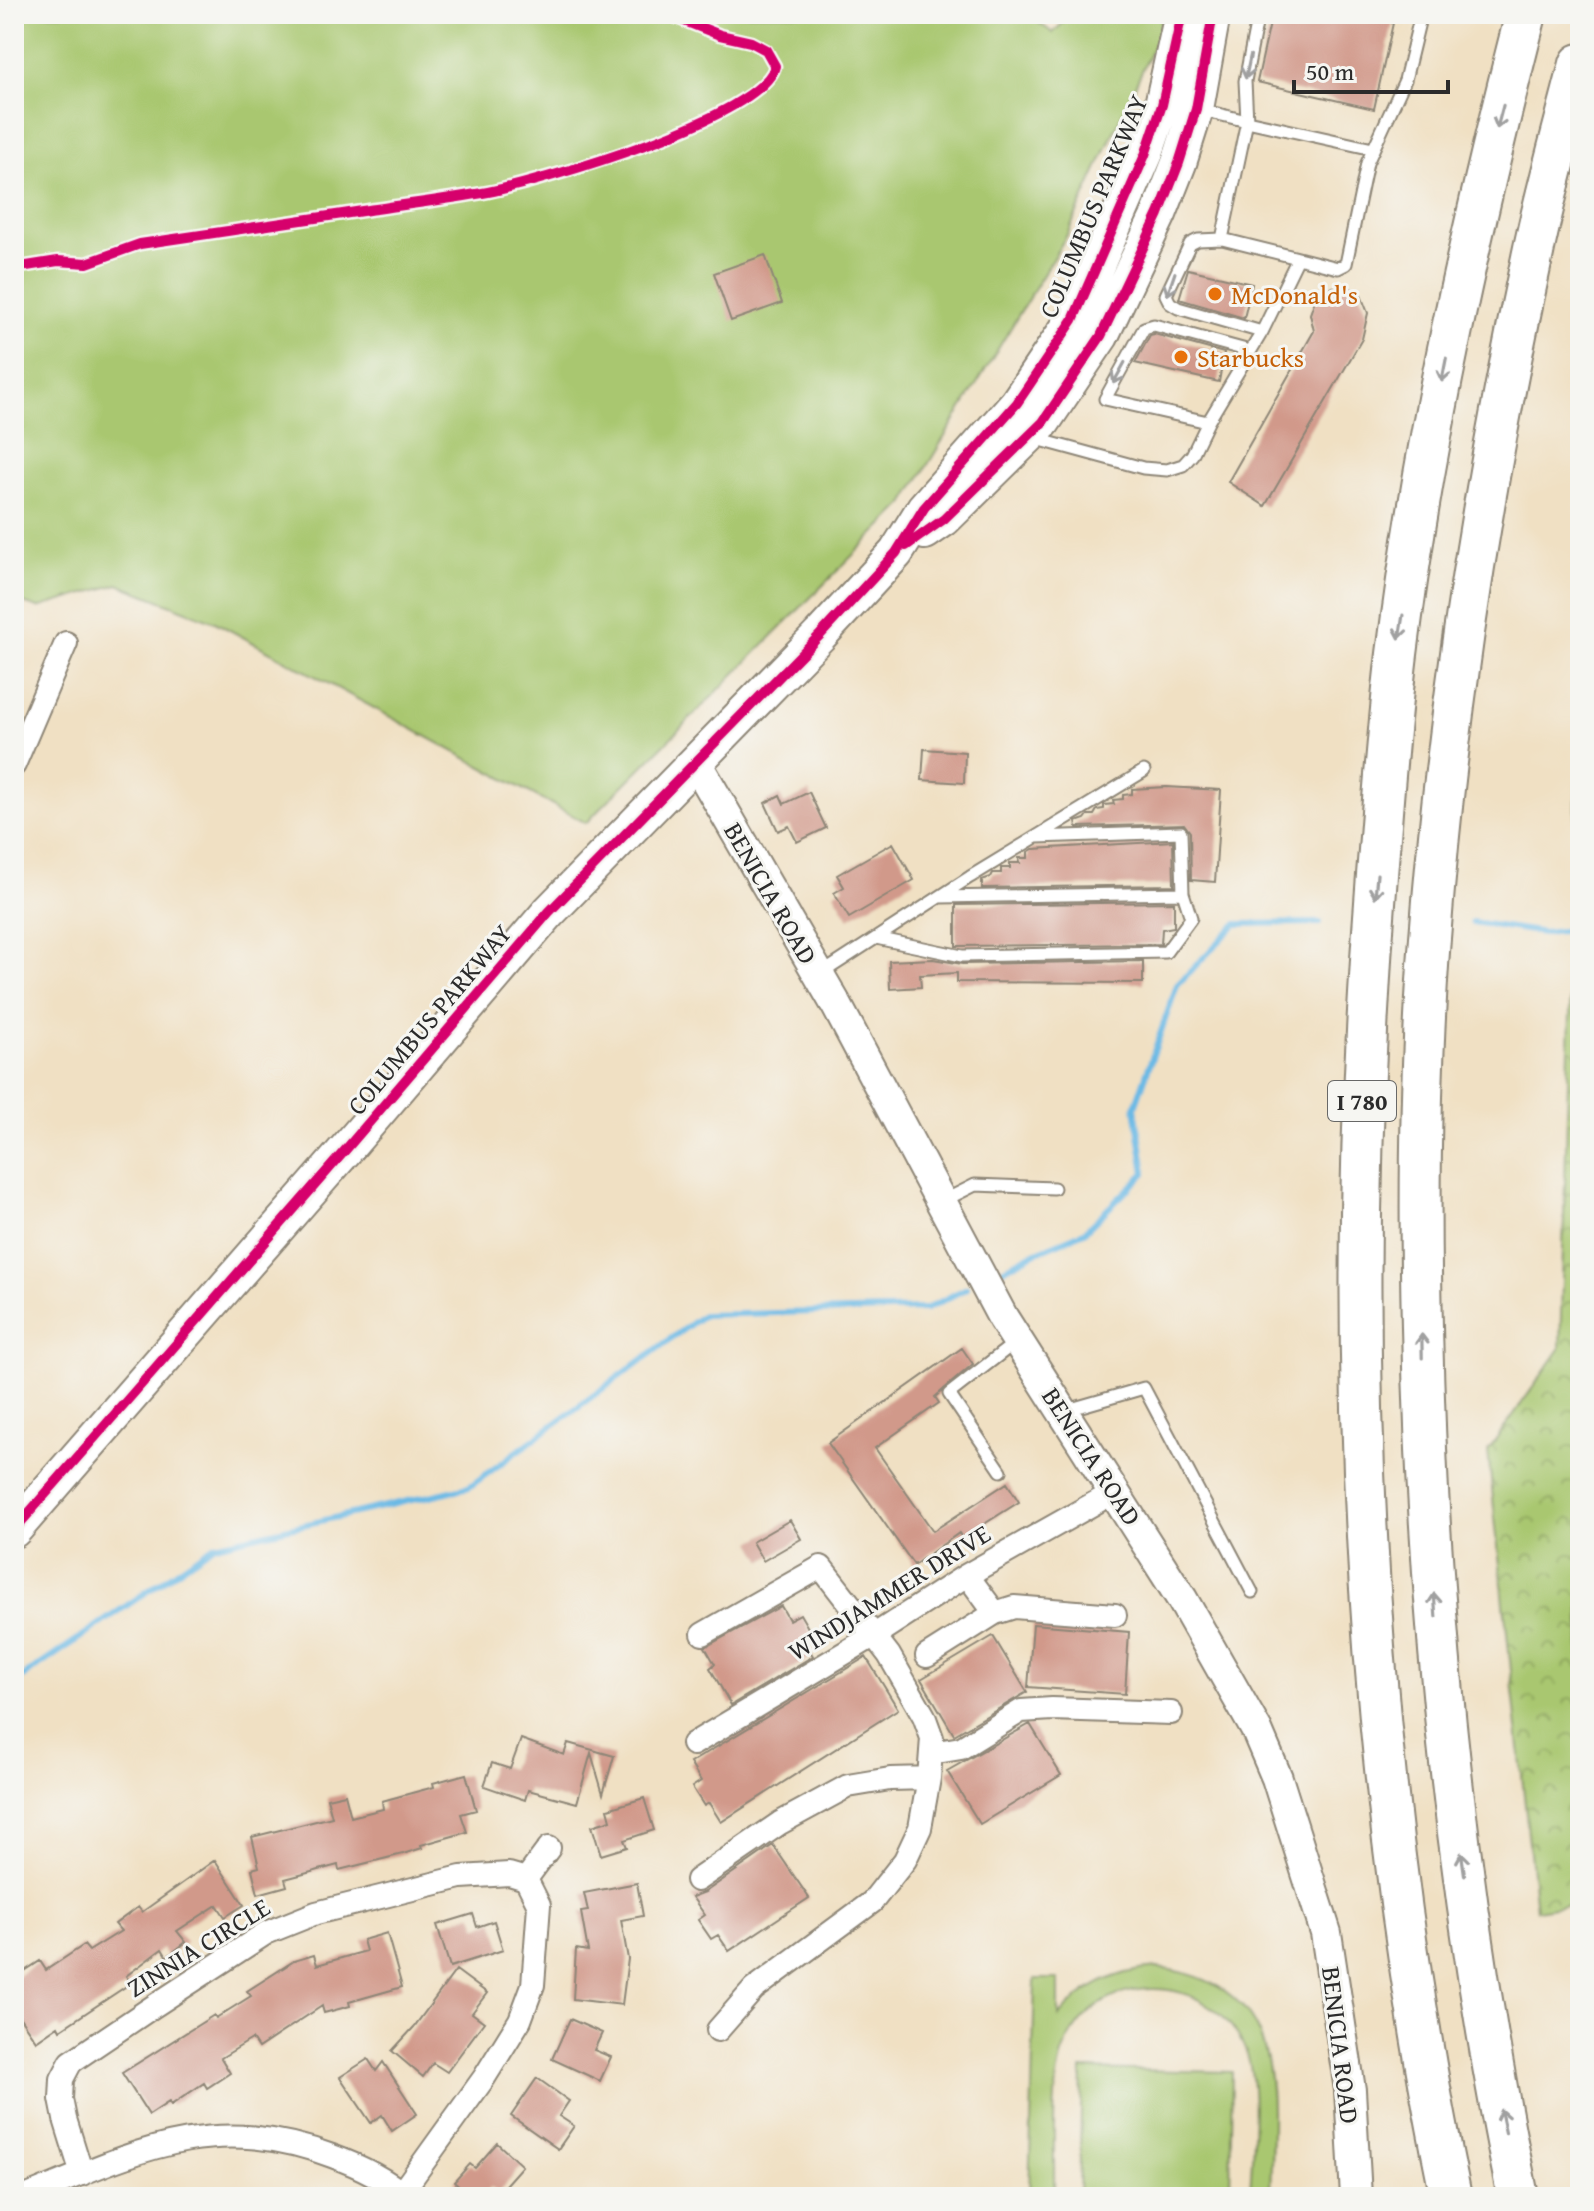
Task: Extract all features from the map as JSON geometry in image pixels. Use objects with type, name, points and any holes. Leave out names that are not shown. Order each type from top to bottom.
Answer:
[{"type":"highway","name":"I 780","points":[[1451,2197],[1434,2115],[1409,1958],[1378,1701],[1362,1469],[1361,1152],[1370,960],[1397,653],[1429,447],[1464,269],[1526,14]]},
{"type":"highway","name":"I 780","points":[[1518,2197],[1477,1969],[1449,1759],[1436,1628],[1421,1305],[1424,1039],[1430,933],[1448,756],[1479,545],[1534,249],[1580,64]]},
{"type":"main road","name":"COLUMBUS PARKWAY","points":[[14,1530],[549,912],[896,553],[944,519],[1014,430],[1017,403],[1073,320],[1145,155],[1162,105],[1182,14]]},
{"type":"main road","name":"COLUMBUS PARKWAY","points":[[1014,430],[1043,422],[1101,336],[1159,214],[1196,109],[1213,14]]},
{"type":"main road","name":"BENICIA ROAD","points":[[695,761],[819,976],[1003,1318],[1116,1491],[1257,1731],[1277,1778],[1326,1933],[1350,2090],[1356,2197]]},
{"type":"street","points":[[14,765],[66,643]]},
{"type":"street","name":"WINDJAMMER DRIVE","points":[[693,1744],[873,1636],[967,1575],[1116,1491]]},
{"type":"street","points":[[703,1634],[821,1567],[889,1655],[924,1716],[932,1738],[920,1828],[905,1860],[872,1902],[754,1989],[718,2030]]},
{"type":"street","points":[[967,1575],[995,1613]]},
{"type":"street","points":[[927,1656],[995,1613],[1014,1607],[1115,1615]]},
{"type":"street","points":[[931,1753],[961,1748],[1021,1711],[1052,1709],[1171,1713]]},
{"type":"street","points":[[697,1880],[780,1823],[848,1786],[890,1779],[929,1778]]},
{"type":"street","points":[[25,2197],[125,2155],[205,2136],[241,2135],[309,2147],[360,2169],[404,2195],[520,2020],[533,1985],[539,1905],[526,1879],[549,1848]]},
{"type":"street","name":"ZINNIA CIRCLE","points":[[82,2174],[65,2119],[61,2099],[62,2079],[71,2062],[140,2016],[266,1933],[316,1913],[461,1877],[509,1874],[526,1879]]},
{"type":"lane","points":[[1222,239],[1247,121],[1245,81],[1258,14]]},
{"type":"lane","points":[[1262,332],[1170,303],[1166,295],[1190,244],[1198,240],[1222,239],[1338,268],[1346,264],[1367,163],[1405,80],[1421,14]]},
{"type":"lane","points":[[1196,109],[1373,149]]},
{"type":"lane","points":[[1014,430],[1143,468],[1167,470],[1183,465],[1192,455],[1208,422],[1262,332],[1298,258]]},
{"type":"lane","points":[[1208,422],[1105,399],[1144,328],[1154,325],[1250,351]]},
{"type":"lane","points":[[819,976],[1144,771]]},
{"type":"lane","points":[[876,938],[962,956],[1166,952],[1191,918],[1183,893],[1181,832],[1037,837]]},
{"type":"lane","points":[[940,897],[1183,893]]},
{"type":"lane","points":[[942,1201],[975,1185],[1054,1188]]},
{"type":"lane","points":[[1001,1471],[949,1394],[1018,1341]]},
{"type":"lane","points":[[1064,1411],[1144,1388],[1252,1592]]},
{"type":"green space","points":[[14,14],[1027,14],[1053,33],[1071,14],[1163,14],[1157,38],[1067,235],[904,504],[586,823],[215,622],[118,584],[38,608],[14,600]]},
{"type":"green space","points":[[1580,678],[1580,1903],[1536,1910],[1488,1451],[1560,1349]]},
{"type":"green space","points":[[1157,1968],[1201,1978],[1232,1996],[1253,2021],[1265,2051],[1271,2084],[1270,2197],[1250,2197],[1254,2103],[1246,2052],[1230,2025],[1208,2005],[1182,1993],[1154,1989],[1126,1993],[1100,2004],[1078,2024],[1063,2052],[1056,2084],[1054,2197],[1029,2197],[1035,1979],[1059,1979],[1059,2017],[1080,1996],[1115,1976]]},
{"type":"green space","points":[[1082,2069],[1232,2072],[1230,2197],[1079,2197]]},
{"type":"building","points":[[1272,14],[1395,14],[1374,109],[1257,82]]},
{"type":"building","points":[[765,255],[782,303],[731,321],[714,273]]},
{"type":"building","name":"McDonald's","points":[[1188,269],[1252,284],[1244,318],[1179,299]]},
{"type":"building","points":[[1346,286],[1360,293],[1368,313],[1362,339],[1265,506],[1228,482],[1314,331],[1310,314],[1315,300],[1333,287]]},
{"type":"building","name":"Starbucks","points":[[1150,335],[1224,353],[1219,382],[1135,363]]},
{"type":"building","points":[[924,749],[965,752],[964,783],[922,780]]},
{"type":"building","points":[[1132,789],[1221,790],[1215,882],[1191,880],[1190,832],[1184,824],[1077,827],[1076,822],[1104,809],[1104,805],[1114,804],[1113,800],[1123,799],[1123,795],[1132,794]]},
{"type":"building","points":[[809,792],[826,828],[797,842],[789,826],[778,831],[765,803],[780,795],[784,804]]},
{"type":"building","points":[[1173,841],[1174,885],[982,888],[982,880],[993,873],[1001,873],[1001,868],[1010,868],[1010,863],[1020,863],[1019,858],[1028,858],[1028,852],[1033,849]]},
{"type":"building","points":[[893,843],[914,880],[849,918],[834,893],[844,887],[837,875]]},
{"type":"building","points":[[1174,902],[1174,927],[1162,929],[1161,944],[956,946],[956,905]]},
{"type":"building","points":[[933,959],[962,964],[1143,961],[1143,983],[957,982],[957,973],[920,975],[921,987],[890,989],[889,961]]},
{"type":"building","points":[[962,1348],[973,1364],[935,1397],[939,1403],[875,1448],[933,1531],[1007,1483],[1019,1502],[962,1538],[959,1533],[914,1565],[828,1443]]},
{"type":"building","points":[[790,1520],[801,1539],[763,1561],[752,1542]]},
{"type":"building","points":[[781,1606],[789,1620],[800,1614],[811,1633],[802,1638],[813,1656],[731,1705],[710,1668],[715,1664],[705,1647]]},
{"type":"building","points":[[1033,1624],[1129,1632],[1125,1694],[1028,1687]]},
{"type":"building","points":[[993,1636],[1027,1692],[954,1735],[921,1679]]},
{"type":"building","points":[[866,1657],[898,1709],[721,1822],[709,1803],[704,1806],[692,1787],[701,1781],[690,1763]]},
{"type":"building","points":[[1030,1724],[1061,1775],[980,1824],[947,1771]]},
{"type":"building","points":[[521,1739],[564,1755],[568,1743],[614,1756],[603,1794],[591,1753],[577,1803],[528,1790],[525,1800],[484,1786],[492,1763],[510,1769]]},
{"type":"building","points":[[466,1774],[476,1810],[461,1814],[467,1832],[421,1845],[422,1848],[403,1854],[339,1870],[338,1865],[285,1879],[287,1886],[258,1894],[252,1869],[259,1867],[252,1837],[332,1817],[327,1798],[345,1794],[351,1817],[383,1809],[382,1801],[434,1787],[433,1783]]},
{"type":"building","points":[[644,1798],[654,1830],[624,1840],[627,1847],[601,1855],[592,1826],[611,1820],[608,1809]]},
{"type":"building","points":[[773,1845],[809,1898],[729,1951],[718,1935],[711,1939],[698,1920],[705,1915],[692,1897],[705,1892]]},
{"type":"building","points":[[215,1860],[244,1905],[225,1917],[217,1905],[177,1931],[186,1942],[167,1957],[162,1949],[126,1976],[131,1983],[60,2030],[58,2026],[36,2041],[14,2009],[14,1978],[40,1961],[46,1970],[84,1945],[89,1951],[121,1931],[115,1924],[138,1907],[142,1912]]},
{"type":"building","points":[[637,1883],[643,1916],[621,1920],[628,1959],[622,2005],[573,1999],[576,1949],[588,1951],[581,1912],[588,1911],[584,1893]]},
{"type":"building","points":[[473,1914],[477,1927],[494,1921],[503,1950],[450,1967],[437,1925]]},
{"type":"building","points":[[387,1933],[402,1987],[349,2002],[350,2006],[324,2013],[322,2006],[258,2048],[252,2039],[221,2058],[230,2073],[207,2088],[204,2083],[171,2105],[169,2102],[149,2115],[122,2073],[214,2015],[216,2018],[251,1996],[247,1991],[294,1961],[314,1955],[317,1965],[366,1951],[363,1940]]},
{"type":"building","points":[[456,1970],[487,1993],[472,2013],[484,2022],[447,2072],[433,2063],[423,2077],[392,2051]]},
{"type":"building","points":[[570,2019],[602,2033],[594,2050],[611,2057],[600,2081],[552,2059]]},
{"type":"building","points":[[368,2059],[376,2071],[383,2062],[417,2114],[392,2131],[382,2115],[371,2123],[340,2077]]},
{"type":"building","points":[[537,2078],[569,2101],[559,2116],[574,2126],[558,2149],[511,2116]]},
{"type":"building","points":[[497,2143],[522,2166],[498,2193],[491,2187],[481,2197],[471,2197],[454,2182],[470,2164],[475,2168]]},
{"type":"waterway","points":[[1472,922],[1544,933],[1580,929]]},
{"type":"waterway","points":[[997,1273],[1084,1232],[1145,1173],[1135,1107],[1177,985],[1236,924],[1320,923]]},
{"type":"waterway","points":[[14,1683],[215,1545],[469,1487],[703,1315],[926,1309],[967,1288]]},
{"type":"cycle path","points":[[14,268],[58,261],[87,263],[140,244],[455,198],[515,186],[598,161],[693,126],[732,106],[761,86],[775,66],[766,50],[751,42],[720,35],[667,14]]},
{"type":"cycle path","points":[[14,1530],[549,912],[896,553],[924,508],[1017,403],[1073,320],[1145,155],[1162,105],[1182,14]]},
{"type":"cycle path","points":[[906,546],[944,519],[1043,422],[1101,336],[1159,214],[1179,163],[1196,109],[1213,14]]},
{"type":"place","name":"McDonald's","points":[[1215,294]]},
{"type":"place","name":"Starbucks","points":[[1181,357]]}]
